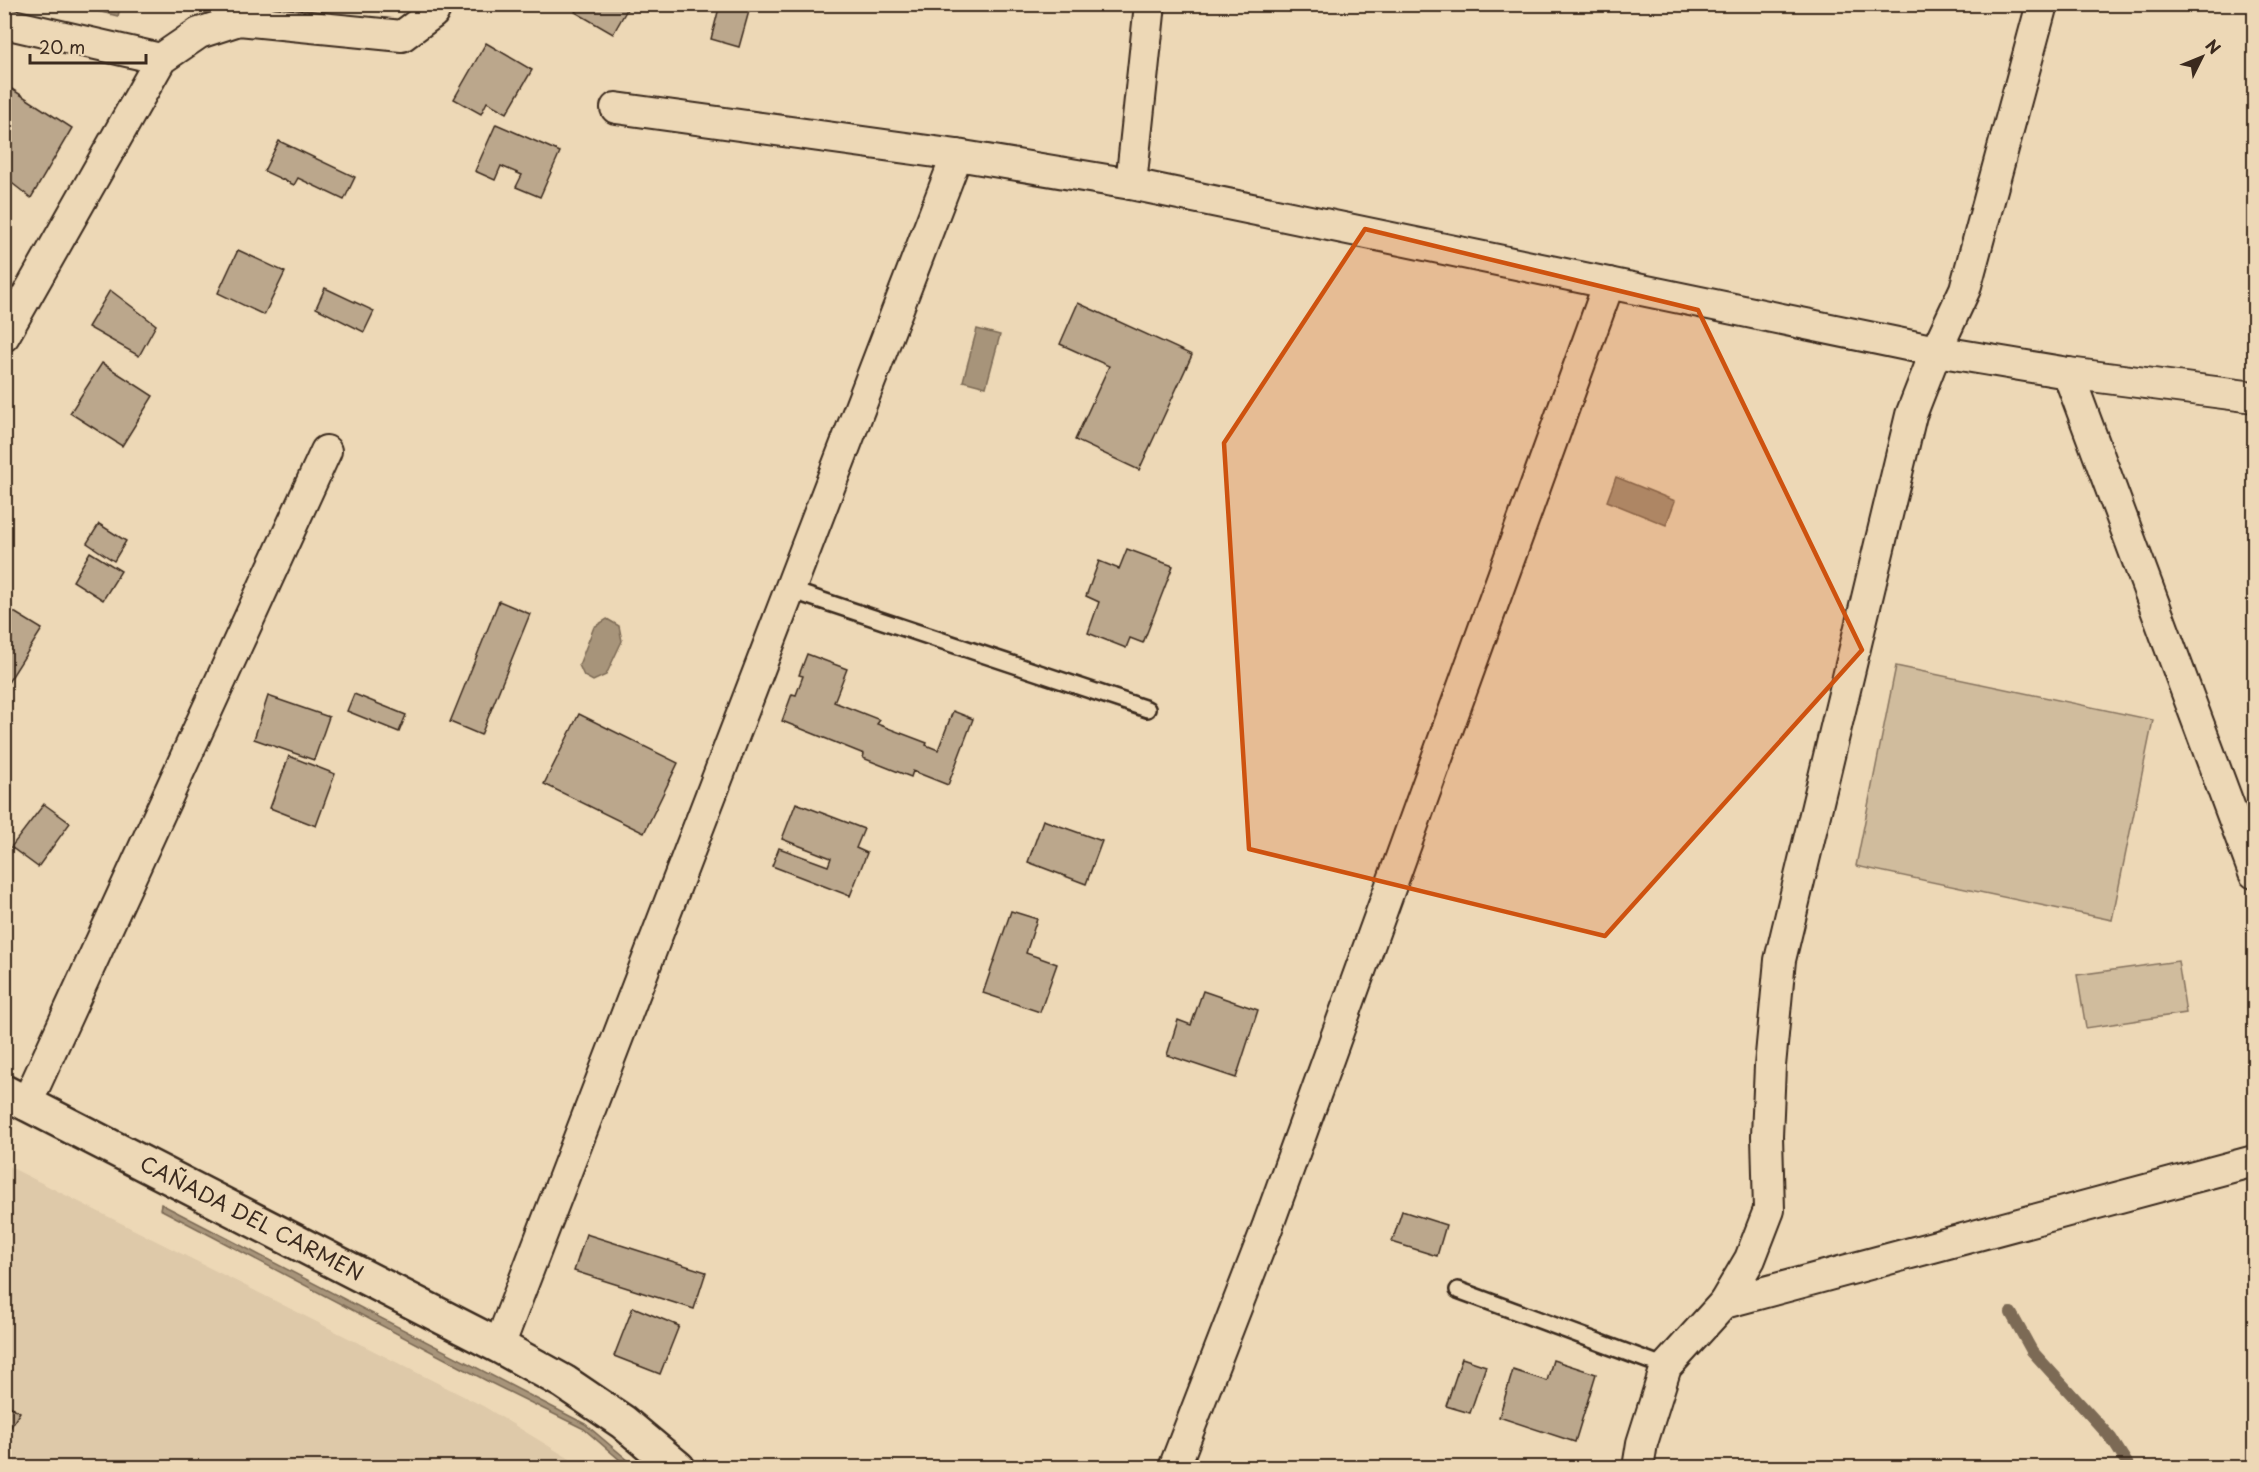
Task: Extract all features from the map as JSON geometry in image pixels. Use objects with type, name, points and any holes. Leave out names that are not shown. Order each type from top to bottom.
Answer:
[{"type":"street","points":[[4,336],[161,59],[199,33],[239,20],[402,36],[433,13],[437,4]]},
{"type":"street","points":[[1131,184],[1150,4]]},
{"type":"street","points":[[1638,1467],[1642,1443],[1666,1367],[1724,1303],[1750,1259],[1769,1210],[1767,1136],[1770,1066],[1780,960],[1911,415],[1936,351],[1965,289],[2042,4]]},
{"type":"street","points":[[4,23],[161,59]]},
{"type":"street","points":[[616,108],[957,155],[1131,184],[1936,351],[2068,373],[2254,397]]},
{"type":"street","points":[[499,1346],[957,155]]},
{"type":"street","points":[[1174,1467],[1267,1228],[1609,283]]},
{"type":"street","points":[[2068,373],[2254,873]]},
{"type":"street","points":[[15,1098],[327,451]]},
{"type":"street","name":"CAÑADA DEL CARMEN","points":[[15,1098],[499,1346],[564,1382],[622,1422],[678,1467]]},
{"type":"street","points":[[1724,1303],[2254,1161]]},
{"type":"lane","points":[[790,590],[1147,709]]},
{"type":"lane","points":[[1458,1290],[1666,1367]]},
{"type":"highlighted area","points":[[1365,229],[1698,310],[1862,650],[1605,936],[1249,849],[1224,443]]},
{"type":"shaded area","points":[[72,5],[121,5],[118,16]]},
{"type":"shaded area","points":[[977,329],[1000,335],[986,387],[963,381]]},
{"type":"shaded area","points":[[1616,477],[1675,501],[1666,525],[1607,501]]},
{"type":"shaded area","points":[[607,619],[619,626],[622,641],[606,675],[593,681],[584,676],[579,665],[594,627]]},
{"type":"shaded area","points":[[1896,666],[2153,720],[2112,920],[1856,866]]},
{"type":"shaded area","points":[[2178,961],[2186,1013],[2086,1028],[2077,975]]},
{"type":"shaded area","points":[[4,1164],[483,1406],[583,1467],[5,1467]]},
{"type":"shaded area","points":[[161,1204],[585,1424],[636,1467],[628,1467],[584,1429],[489,1382],[160,1209]]},
{"type":"building","points":[[580,4],[630,4],[613,34],[575,12]]},
{"type":"building","points":[[720,4],[751,4],[739,47],[711,39]]},
{"type":"building","points":[[486,43],[532,70],[507,113],[487,102],[481,114],[454,99]]},
{"type":"building","points":[[4,84],[72,128],[31,198],[4,177]]},
{"type":"building","points":[[496,124],[560,152],[540,197],[516,187],[522,175],[501,166],[495,180],[475,171]]},
{"type":"building","points":[[279,141],[355,177],[344,200],[298,178],[294,185],[264,171]]},
{"type":"building","points":[[238,250],[285,272],[264,315],[218,293]]},
{"type":"building","points":[[325,288],[374,311],[364,332],[316,308]]},
{"type":"building","points":[[110,290],[156,325],[139,356],[88,327]]},
{"type":"building","points":[[1078,303],[1192,355],[1139,470],[1075,440],[1109,366],[1060,344]]},
{"type":"building","points":[[102,363],[153,396],[122,446],[70,413]]},
{"type":"building","points":[[99,524],[126,541],[114,561],[87,543]]},
{"type":"building","points":[[1127,549],[1173,566],[1143,643],[1130,638],[1126,648],[1088,633],[1099,602],[1086,596],[1099,561],[1119,569]]},
{"type":"building","points":[[90,552],[121,571],[103,600],[73,581]]},
{"type":"building","points":[[499,601],[530,614],[481,735],[450,722]]},
{"type":"building","points":[[4,606],[42,629],[4,689]]},
{"type":"building","points":[[807,654],[847,669],[834,702],[880,720],[877,724],[927,743],[926,745],[938,750],[953,711],[973,719],[948,785],[913,771],[911,777],[863,758],[864,754],[782,721],[792,694],[796,695],[803,676],[799,675]]},
{"type":"building","points":[[354,694],[406,715],[399,732],[347,711]]},
{"type":"building","points":[[268,696],[329,717],[314,760],[254,739]]},
{"type":"building","points":[[579,714],[678,763],[644,833],[544,784]]},
{"type":"building","points":[[289,756],[335,774],[316,826],[270,808]]},
{"type":"building","points":[[796,803],[864,829],[856,848],[867,853],[850,896],[772,866],[779,848],[828,866],[831,858],[782,839]]},
{"type":"building","points":[[44,804],[70,823],[38,867],[11,847]]},
{"type":"building","points":[[1043,820],[1102,841],[1086,884],[1028,862]]},
{"type":"building","points":[[1011,911],[1037,919],[1026,953],[1057,964],[1040,1012],[983,993]]},
{"type":"building","points":[[1203,991],[1258,1010],[1236,1078],[1167,1055],[1178,1020],[1191,1025]]},
{"type":"building","points":[[1402,1211],[1446,1225],[1437,1256],[1392,1242]]},
{"type":"building","points":[[586,1234],[706,1272],[694,1309],[574,1271]]},
{"type":"building","points":[[633,1307],[679,1326],[660,1374],[614,1356]]},
{"type":"building","points":[[1462,1358],[1486,1366],[1470,1413],[1446,1406]]},
{"type":"building","points":[[1553,1360],[1596,1374],[1575,1442],[1499,1417],[1513,1370],[1547,1381]]},
{"type":"building","points":[[4,1403],[20,1412],[4,1438]]},
{"type":"waterway","points":[[2011,1313],[2032,1351],[2111,1438],[2130,1468]]}]
